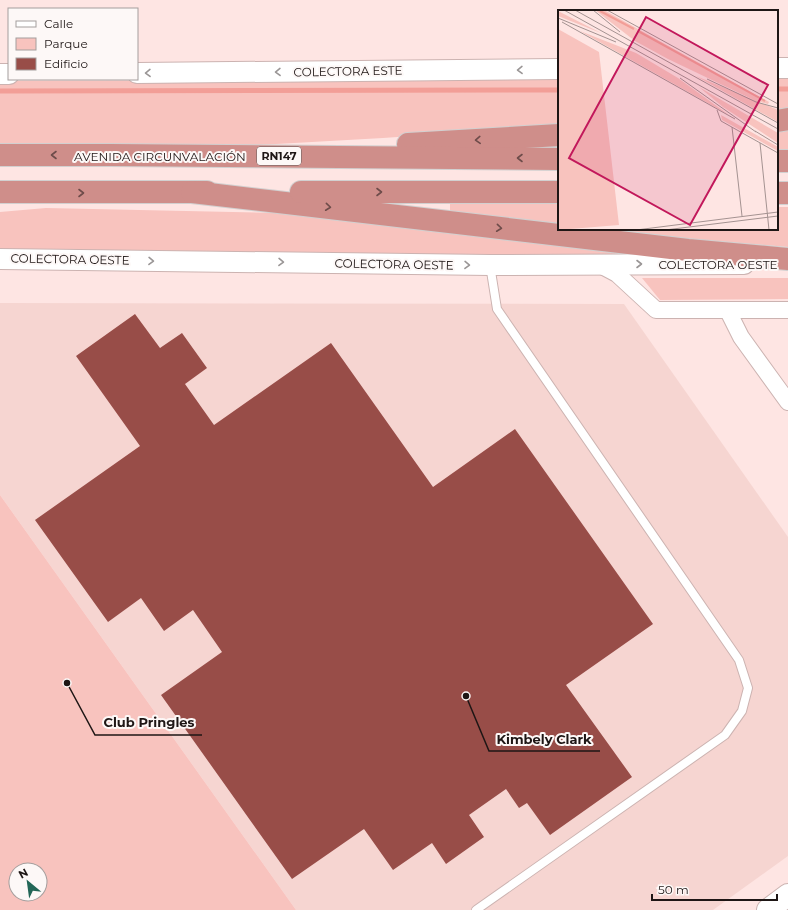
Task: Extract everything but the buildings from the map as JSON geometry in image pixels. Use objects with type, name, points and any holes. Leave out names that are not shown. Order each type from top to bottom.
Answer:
[{"type":"highway","points":[[778,121],[788,119]]},
{"type":"highway","points":[[219,156],[246,153],[558,135]]},
{"type":"highway","name":"AVENIDA CIRCUNVALACIÓN","points":[[0,155],[558,159]]},
{"type":"highway","points":[[778,160],[788,161]]},
{"type":"highway","points":[[0,192],[558,192]]},
{"type":"highway","points":[[192,192],[571,237],[788,259]]},
{"type":"main road","points":[[768,910],[788,895]]},
{"type":"street","name":"COLECTORA ESTE","points":[[138,73],[558,69]]},
{"type":"street","name":"COLECTORA OESTE","points":[[0,259],[490,265],[788,265]]},
{"type":"street","points":[[598,264],[617,274],[656,310],[788,310]]},
{"type":"street","points":[[728,311],[740,337],[788,402]]},
{"type":"lane","points":[[476,910],[725,735],[742,711],[748,688],[739,660],[497,309],[490,265]]},
{"type":"shaded area","points":[[0,303],[624,304],[788,537],[788,856],[713,910],[296,910],[0,495]]},
{"type":"green space","points":[[778,79],[788,79],[788,109],[778,111]]},
{"type":"green space","points":[[558,80],[558,126],[221,147],[0,146],[0,81]]},
{"type":"green space","points":[[778,125],[788,125],[788,155],[778,155]]},
{"type":"green space","points":[[450,201],[558,204],[558,225],[450,211]]},
{"type":"green space","points":[[778,207],[788,207],[788,247],[597,230],[778,230]]},
{"type":"green space","points":[[46,208],[325,214],[396,227],[682,258],[0,253],[0,212]]},
{"type":"green space","points":[[642,278],[788,278],[788,299],[660,300]]},
{"type":"green space","points":[[0,495],[296,910],[0,910]]},
{"type":"waterway","points":[[778,89],[788,89]]},
{"type":"waterway","points":[[0,91],[558,90]]},
{"type":"place","name":"Club Pringles","points":[[67,683]]},
{"type":"place","name":"Kimbely Clark","points":[[466,696]]}]
